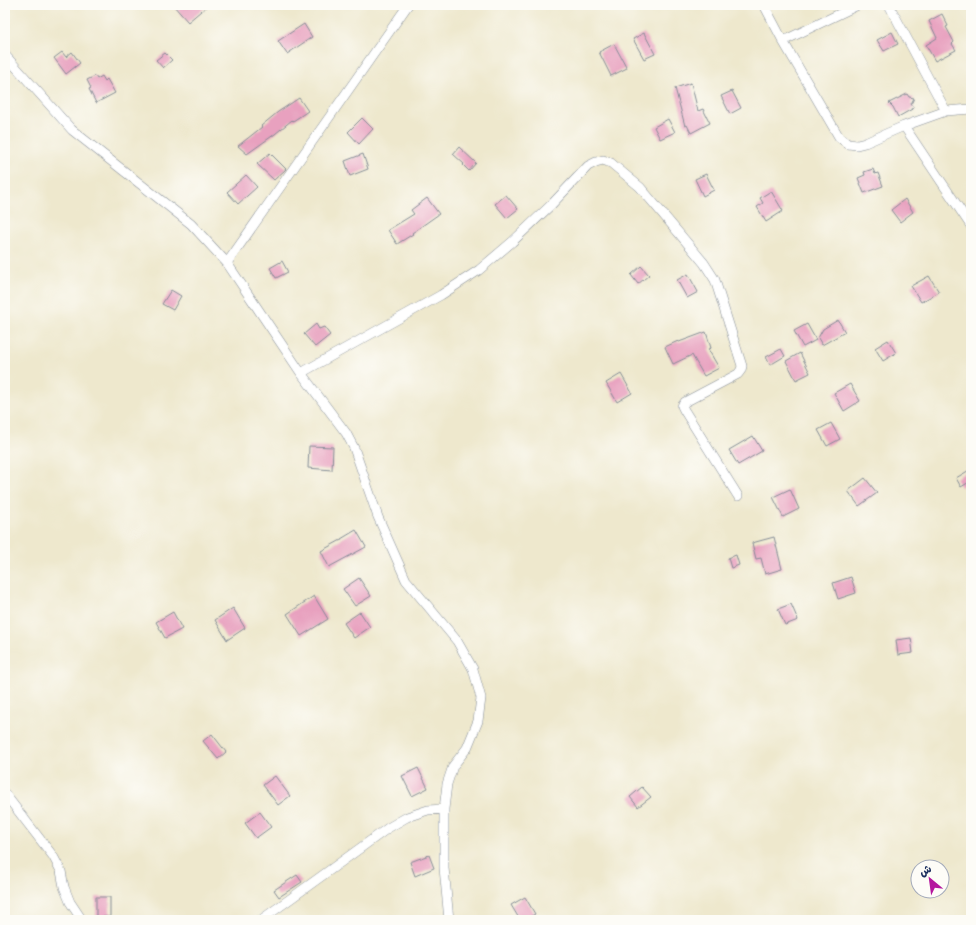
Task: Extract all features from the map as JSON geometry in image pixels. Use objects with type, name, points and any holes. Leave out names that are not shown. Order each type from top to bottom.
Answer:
[{"type":"street","points":[[227,263],[408,5]]},
{"type":"street","points":[[764,5],[783,42],[839,138],[848,144],[857,145],[865,143],[904,126],[946,111],[971,109]]},
{"type":"street","points":[[783,42],[858,5]]},
{"type":"street","points":[[888,5],[946,111]]},
{"type":"street","points":[[5,55],[72,130],[192,224],[227,263],[301,373],[346,433],[354,448],[378,517],[406,580],[458,641],[473,669],[481,698],[478,721],[467,748],[453,766],[447,784],[444,809],[444,868],[450,920]]},
{"type":"street","points":[[904,126],[971,226]]},
{"type":"street","points":[[301,373],[441,295],[479,270],[512,242],[552,204],[588,166],[603,160],[611,163],[640,187],[704,263],[715,280],[742,366],[741,370],[738,374],[686,402],[682,406],[738,496]]},
{"type":"street","points":[[5,794],[53,856],[61,871],[64,887],[68,897],[82,920]]},
{"type":"street","points":[[261,920],[388,828],[407,817],[428,810],[444,809]]},
{"type":"building","points":[[173,5],[208,5],[188,22]]},
{"type":"building","points":[[942,14],[948,26],[946,27],[954,42],[952,44],[956,50],[935,61],[926,45],[937,38],[929,21]]},
{"type":"building","points":[[304,24],[312,37],[287,54],[278,41]]},
{"type":"building","points":[[892,32],[898,44],[884,51],[877,40]]},
{"type":"building","points":[[644,33],[655,54],[644,59],[633,39]]},
{"type":"building","points":[[614,44],[627,68],[611,76],[599,52]]},
{"type":"building","points":[[62,52],[66,57],[72,52],[80,63],[66,74],[54,58]]},
{"type":"building","points":[[165,53],[172,60],[163,68],[156,60]]},
{"type":"building","points":[[95,76],[97,79],[102,76],[105,81],[107,79],[115,93],[96,103],[89,89],[91,88],[87,80]]},
{"type":"building","points":[[691,83],[698,111],[703,109],[710,123],[691,133],[687,125],[685,126],[675,88]]},
{"type":"building","points":[[732,91],[741,108],[730,114],[721,96]]},
{"type":"building","points":[[907,94],[909,97],[914,98],[911,104],[914,108],[898,117],[893,107],[889,103]]},
{"type":"building","points":[[299,98],[308,111],[293,121],[292,120],[247,154],[238,146],[278,112]]},
{"type":"building","points":[[362,118],[373,129],[359,144],[348,132]]},
{"type":"building","points":[[668,119],[675,132],[660,139],[654,127]]},
{"type":"building","points":[[459,147],[476,163],[469,171],[453,154]]},
{"type":"building","points":[[270,153],[286,169],[274,180],[257,164]]},
{"type":"building","points":[[363,154],[368,169],[350,176],[345,161]]},
{"type":"building","points":[[873,169],[875,174],[878,173],[883,186],[864,193],[858,178],[865,175],[864,172]]},
{"type":"building","points":[[706,174],[714,190],[703,196],[695,179]]},
{"type":"building","points":[[246,175],[257,187],[238,204],[227,192]]},
{"type":"building","points":[[771,191],[783,211],[766,222],[757,207],[763,203],[760,198]]},
{"type":"building","points":[[506,195],[518,209],[507,218],[495,204]]},
{"type":"building","points":[[427,198],[439,214],[397,244],[388,230],[414,214],[411,210]]},
{"type":"building","points":[[905,199],[913,212],[900,222],[891,210]]},
{"type":"building","points":[[282,261],[288,272],[276,278],[270,268]]},
{"type":"building","points":[[641,266],[649,275],[638,284],[631,275]]},
{"type":"building","points":[[688,274],[698,292],[687,298],[677,280]]},
{"type":"building","points":[[929,276],[939,292],[921,302],[911,286]]},
{"type":"building","points":[[171,290],[181,296],[173,310],[162,304]]},
{"type":"building","points":[[838,320],[845,332],[822,345],[818,338],[823,329]]},
{"type":"building","points":[[316,324],[319,329],[324,327],[330,335],[315,347],[304,334]]},
{"type":"building","points":[[807,324],[816,340],[803,347],[794,331]]},
{"type":"building","points":[[706,332],[711,348],[708,349],[719,368],[704,376],[692,355],[673,364],[665,347]]},
{"type":"building","points":[[888,340],[896,353],[883,361],[875,348]]},
{"type":"building","points":[[781,349],[785,356],[770,365],[766,357]]},
{"type":"building","points":[[800,353],[810,373],[796,380],[786,361]]},
{"type":"building","points":[[621,374],[632,393],[617,402],[606,383]]},
{"type":"building","points":[[850,384],[860,401],[844,411],[834,393]]},
{"type":"building","points":[[831,423],[840,439],[827,446],[818,430]]},
{"type":"building","points":[[753,436],[762,451],[738,465],[729,450]]},
{"type":"building","points":[[309,446],[333,447],[332,470],[308,468]]},
{"type":"building","points":[[971,469],[971,481],[961,487],[956,478]]},
{"type":"building","points":[[865,478],[877,493],[859,506],[848,491]]},
{"type":"building","points":[[790,489],[799,509],[783,517],[773,497]]},
{"type":"building","points":[[356,530],[366,547],[329,567],[321,551]]},
{"type":"building","points":[[774,537],[782,569],[765,574],[761,558],[756,559],[752,543]]},
{"type":"building","points":[[736,555],[739,565],[731,568],[728,558]]},
{"type":"building","points":[[851,577],[856,593],[838,599],[833,583]]},
{"type":"building","points":[[359,578],[371,596],[355,606],[343,589]]},
{"type":"building","points":[[314,596],[328,619],[301,636],[287,614]]},
{"type":"building","points":[[791,604],[798,620],[785,625],[778,609]]},
{"type":"building","points":[[233,608],[245,628],[227,640],[215,620]]},
{"type":"building","points":[[173,612],[182,629],[165,638],[156,622]]},
{"type":"building","points":[[360,612],[370,627],[354,638],[344,623]]},
{"type":"building","points":[[911,638],[913,653],[898,655],[896,640]]},
{"type":"building","points":[[212,734],[226,752],[218,759],[203,741]]},
{"type":"building","points":[[418,768],[428,788],[412,796],[402,776]]},
{"type":"building","points":[[275,776],[290,796],[278,805],[263,785]]},
{"type":"building","points":[[642,787],[651,797],[638,807],[630,797]]},
{"type":"building","points":[[260,812],[271,827],[256,838],[245,823]]},
{"type":"building","points":[[429,855],[434,868],[415,876],[410,862]]},
{"type":"building","points":[[297,875],[302,882],[279,897],[274,890]]},
{"type":"building","points":[[96,897],[110,897],[110,917],[96,917]]},
{"type":"building","points":[[525,897],[535,914],[525,920],[520,920],[511,905]]}]
